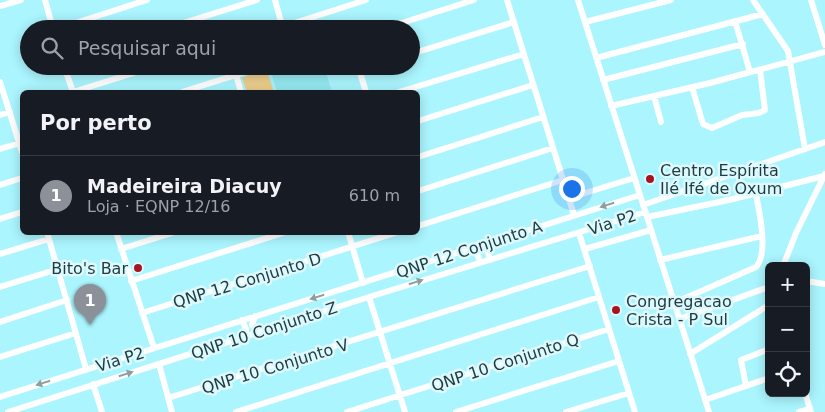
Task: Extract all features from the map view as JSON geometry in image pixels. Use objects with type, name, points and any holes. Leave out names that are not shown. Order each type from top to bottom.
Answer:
[{"type":"street","points":[[0,6],[21,0]]},
{"type":"street","points":[[45,0],[50,20]]},
{"type":"street","points":[[85,20],[148,0]]},
{"type":"street","points":[[193,20],[257,0]]},
{"type":"street","points":[[275,0],[279,20]]},
{"type":"street","points":[[305,20],[366,0]]},
{"type":"street","points":[[411,20],[474,0]]},
{"type":"street","points":[[507,0],[574,216]]},
{"type":"street","points":[[578,0],[708,412]]},
{"type":"street","points":[[585,22],[671,0]]},
{"type":"street","points":[[753,0],[783,42],[790,61],[805,149]]},
{"type":"street","points":[[811,0],[825,45]]},
{"type":"street","points":[[596,58],[763,14]]},
{"type":"street","points":[[735,21],[750,72]]},
{"type":"street","points":[[420,51],[514,22]]},
{"type":"street","points":[[603,80],[743,44]]},
{"type":"street","points":[[611,106],[760,70],[825,52]]},
{"type":"street","points":[[406,90],[524,54]]},
{"type":"street","points":[[692,87],[703,124],[712,128],[742,115],[759,113],[765,110],[760,70]]},
{"type":"street","points":[[67,75],[72,90]]},
{"type":"street","points":[[79,90],[127,75]]},
{"type":"street","points":[[188,90],[236,75],[240,90]]},
{"type":"street","points":[[361,75],[365,90]]},
{"type":"street","points":[[0,82],[20,143],[0,149]]},
{"type":"street","points":[[420,120],[532,85]]},
{"type":"street","points":[[654,96],[661,122]]},
{"type":"street","points":[[0,116],[10,112]]},
{"type":"street","points":[[420,156],[543,117]]},
{"type":"street","points":[[645,211],[825,142]]},
{"type":"street","points":[[420,190],[553,148]]},
{"type":"street","points":[[645,211],[756,194],[824,175]]},
{"type":"street","points":[[785,262],[796,233],[824,175]]},
{"type":"street","points":[[568,198],[634,178]]},
{"type":"street","points":[[0,185],[20,179]]},
{"type":"street","points":[[420,225],[563,180]]},
{"type":"street","points":[[674,303],[756,267],[761,259],[762,236],[761,218],[756,194]]},
{"type":"street","name":"Via P2","points":[[574,216],[640,195]]},
{"type":"street","name":"Via P2","points":[[480,262],[645,211]]},
{"type":"street","points":[[0,219],[20,213]]},
{"type":"street","name":"QNP 12 Conjunto A","points":[[255,316],[574,216]]},
{"type":"street","points":[[585,249],[651,230]]},
{"type":"street","points":[[579,232],[635,412]]},
{"type":"street","points":[[117,235],[154,348]]},
{"type":"street","points":[[121,249],[165,235]]},
{"type":"street","points":[[131,281],[277,235]]},
{"type":"street","points":[[349,235],[363,283]]},
{"type":"street","name":"QNP 12 Conjunto D","points":[[142,313],[389,235]]},
{"type":"street","points":[[0,254],[48,236],[86,369]]},
{"type":"street","points":[[660,260],[762,236]]},
{"type":"street","points":[[486,244],[490,260]]},
{"type":"street","points":[[476,247],[480,262]]},
{"type":"street","name":"QNP 10 Conjunto Z","points":[[159,364],[480,262]]},
{"type":"street","name":"QNP 10 Conjunto V","points":[[168,398],[381,333],[590,266]]},
{"type":"street","points":[[0,287],[58,269]]},
{"type":"street","points":[[810,282],[825,284]]},
{"type":"street","points":[[679,319],[765,288]]},
{"type":"street","points":[[369,297],[406,412]]},
{"type":"street","points":[[236,412],[600,297]]},
{"type":"street","points":[[0,322],[67,300]]},
{"type":"street","points":[[690,354],[766,307]]},
{"type":"street","points":[[255,316],[252,325],[259,332]]},
{"type":"street","name":"Via P2","points":[[0,397],[255,316]]},
{"type":"street","points":[[242,320],[246,329],[245,336]]},
{"type":"street","name":"QNP 10 Conjunto Q","points":[[347,412],[610,329]]},
{"type":"street","points":[[0,357],[76,334]]},
{"type":"street","points":[[746,386],[740,363],[744,358],[765,350]]},
{"type":"street","points":[[456,412],[619,361]]},
{"type":"street","points":[[159,364],[172,412]]},
{"type":"street","name":"Via P2","points":[[8,412],[159,364]]},
{"type":"street","points":[[705,400],[765,379]]},
{"type":"street","points":[[93,384],[102,412]]},
{"type":"street","points":[[566,412],[629,392]]},
{"type":"street","points":[[799,412],[811,410],[806,397]]},
{"type":"shaded area","points":[[249,75],[268,75],[273,90],[246,90],[242,78]]},
{"type":"shaded area","points":[[272,75],[327,75],[331,90],[276,90]]},
{"type":"place","name":"Centro Espírita Ilé Ifé de Oxum","points":[[650,179]]},
{"type":"place","name":"Bito's Bar","points":[[138,268]]},
{"type":"place","name":"Congregacao Crista - P Sul","points":[[616,310]]},
{"type":"place","name":"Madeireira Diacuy","points":[[90,325]]}]
